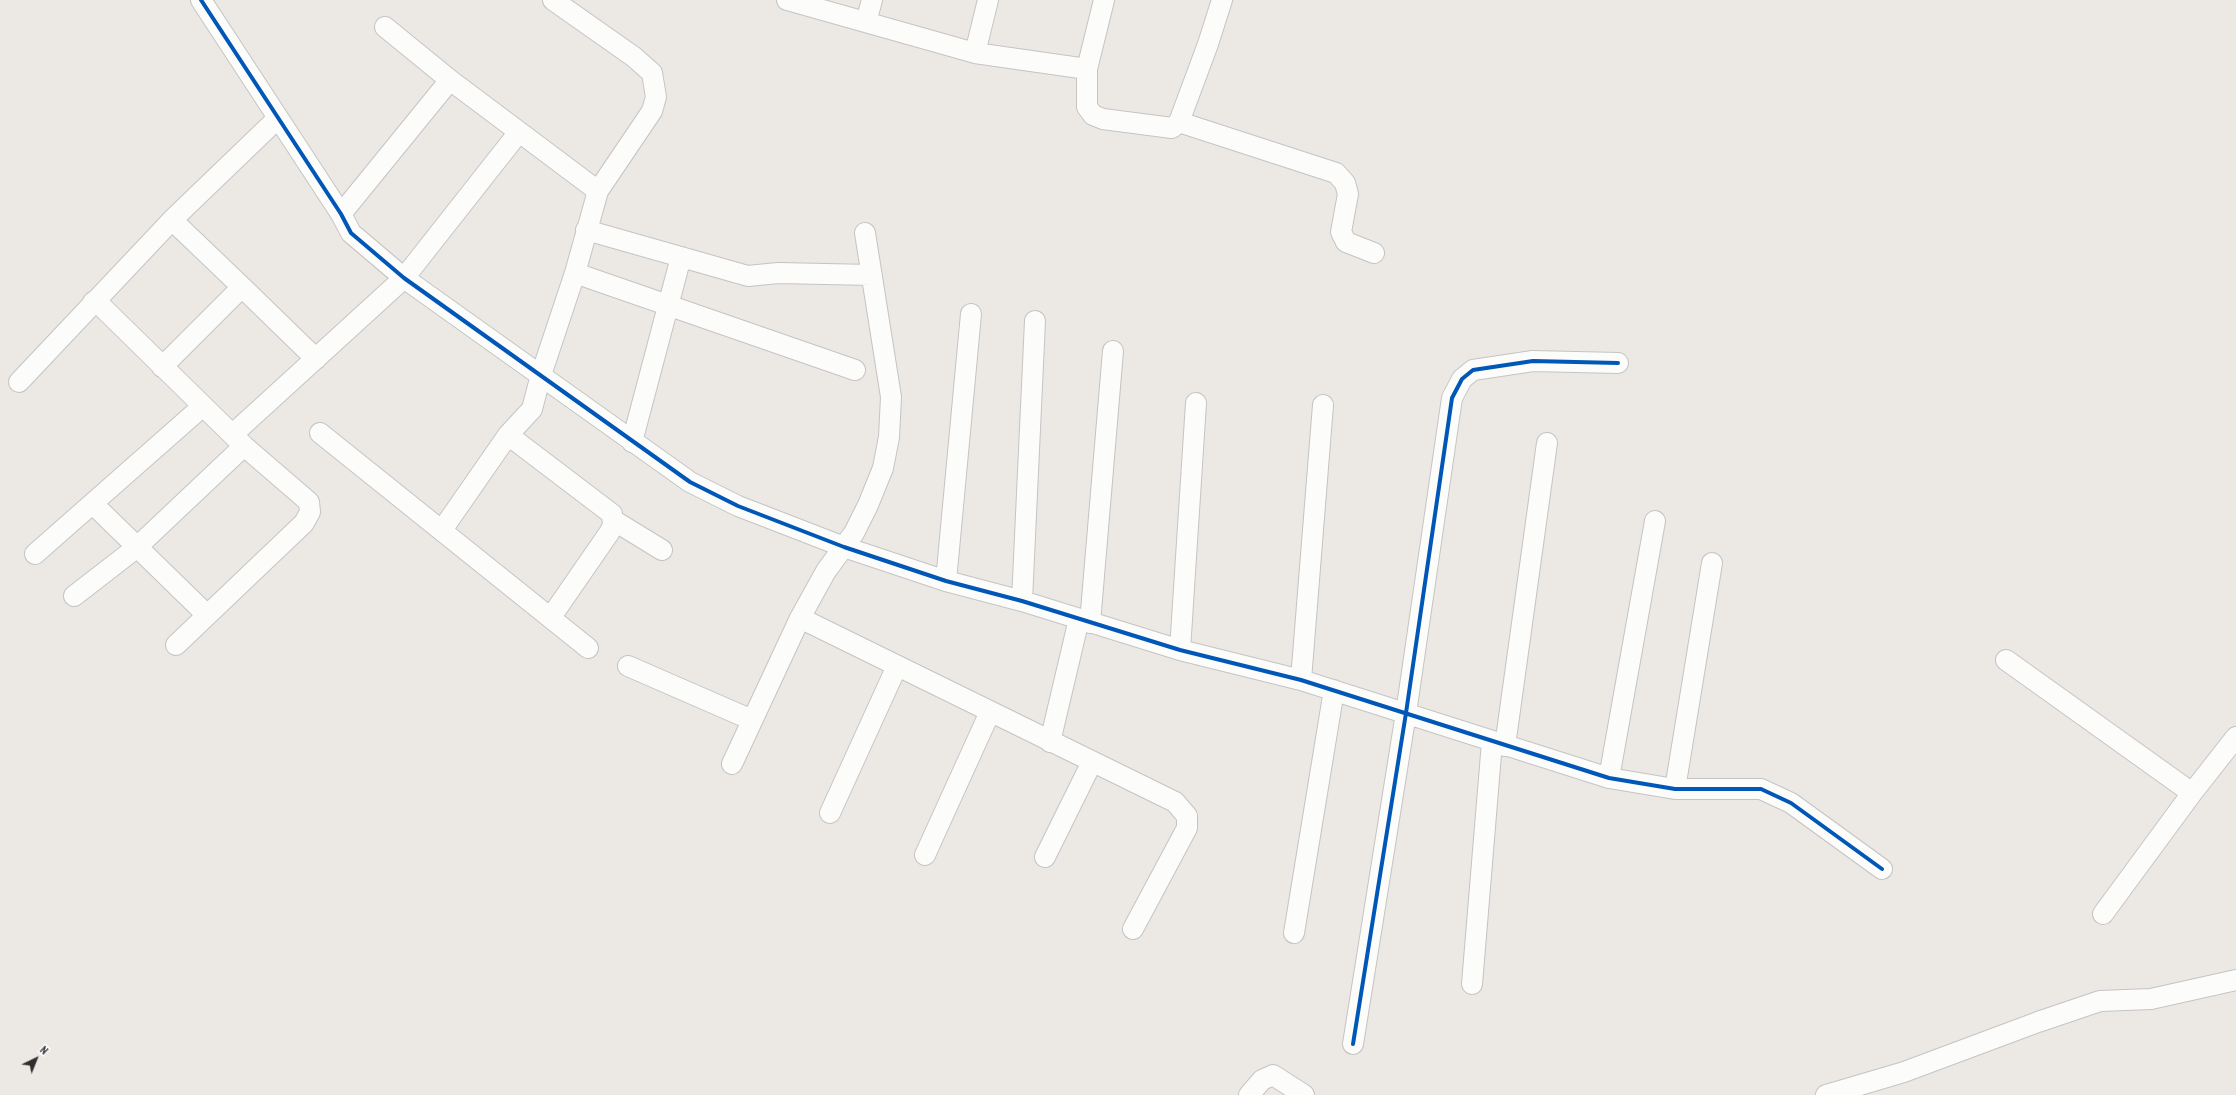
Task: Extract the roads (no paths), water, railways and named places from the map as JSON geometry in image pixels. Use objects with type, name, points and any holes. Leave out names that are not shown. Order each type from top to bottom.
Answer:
[{"type":"street","points":[[201,0],[352,233],[404,278],[690,482],[738,506],[844,547],[946,581],[1022,601],[1180,650],[1301,680],[1498,744],[1609,778],[1675,789],[1761,789],[1791,804],[1882,869]]},
{"type":"street","points":[[442,530],[508,435],[532,409],[541,375],[575,273],[598,191],[652,111],[656,97],[652,73],[634,57],[553,0]]},
{"type":"street","points":[[787,0],[975,53],[1087,69]]},
{"type":"street","points":[[866,22],[872,0]]},
{"type":"street","points":[[975,53],[988,0]]},
{"type":"street","points":[[1104,0],[1087,69],[1087,107],[1093,115],[1103,119],[1172,128],[1179,122],[1208,44],[1222,0]]},
{"type":"street","points":[[385,27],[450,80],[598,191]]},
{"type":"street","points":[[341,214],[450,80]]},
{"type":"street","points":[[19,382],[59,342],[93,302],[172,220],[278,118]]},
{"type":"street","points":[[1179,122],[1336,173],[1344,183],[1348,194],[1340,232],[1346,242],[1374,253]]},
{"type":"street","points":[[74,596],[136,548],[316,359],[404,278],[519,132]]},
{"type":"street","points":[[172,220],[316,359]]},
{"type":"street","points":[[586,230],[748,276],[778,274],[872,275]]},
{"type":"street","points":[[732,764],[800,618],[826,571],[844,547],[868,506],[883,468],[889,438],[891,397],[865,233]]},
{"type":"street","points":[[632,442],[681,257]]},
{"type":"street","points":[[575,273],[855,370]]},
{"type":"street","points":[[162,367],[242,287]]},
{"type":"street","points":[[93,302],[97,302],[238,440],[309,502],[310,512],[304,523],[176,645]]},
{"type":"street","points":[[946,581],[971,314]]},
{"type":"street","points":[[1022,601],[1036,321]]},
{"type":"street","points":[[1050,742],[1084,621],[1114,351]]},
{"type":"street","points":[[1353,1044],[1406,713],[1452,398],[1462,379],[1473,370],[1532,361],[1618,363]]},
{"type":"street","points":[[1180,650],[1196,403]]},
{"type":"street","points":[[1301,680],[1323,405]]},
{"type":"street","points":[[35,554],[203,406]]},
{"type":"street","points":[[320,433],[588,648]]},
{"type":"street","points":[[508,435],[612,514],[613,520],[609,533],[551,618]]},
{"type":"street","points":[[1472,984],[1498,744],[1547,443]]},
{"type":"street","points":[[93,504],[136,548],[206,615]]},
{"type":"street","points":[[613,520],[662,550]]},
{"type":"street","points":[[1609,778],[1655,521]]},
{"type":"street","points":[[1675,789],[1712,563]]},
{"type":"street","points":[[800,618],[1175,802],[1187,816],[1187,828],[1133,929]]},
{"type":"street","points":[[2006,660],[2192,793]]},
{"type":"street","points":[[628,666],[752,720]]},
{"type":"street","points":[[830,813],[897,666]]},
{"type":"street","points":[[1294,933],[1334,690]]},
{"type":"street","points":[[925,855],[990,712]]},
{"type":"street","points":[[2102,914],[2192,793],[2236,737]]},
{"type":"street","points":[[1045,857],[1092,762]]},
{"type":"street","points":[[1826,1095],[1904,1072],[2038,1022],[2100,1001],[2151,998],[2236,980]]},
{"type":"street","points":[[1250,1095],[1262,1080],[1273,1075],[1304,1095]]}]
